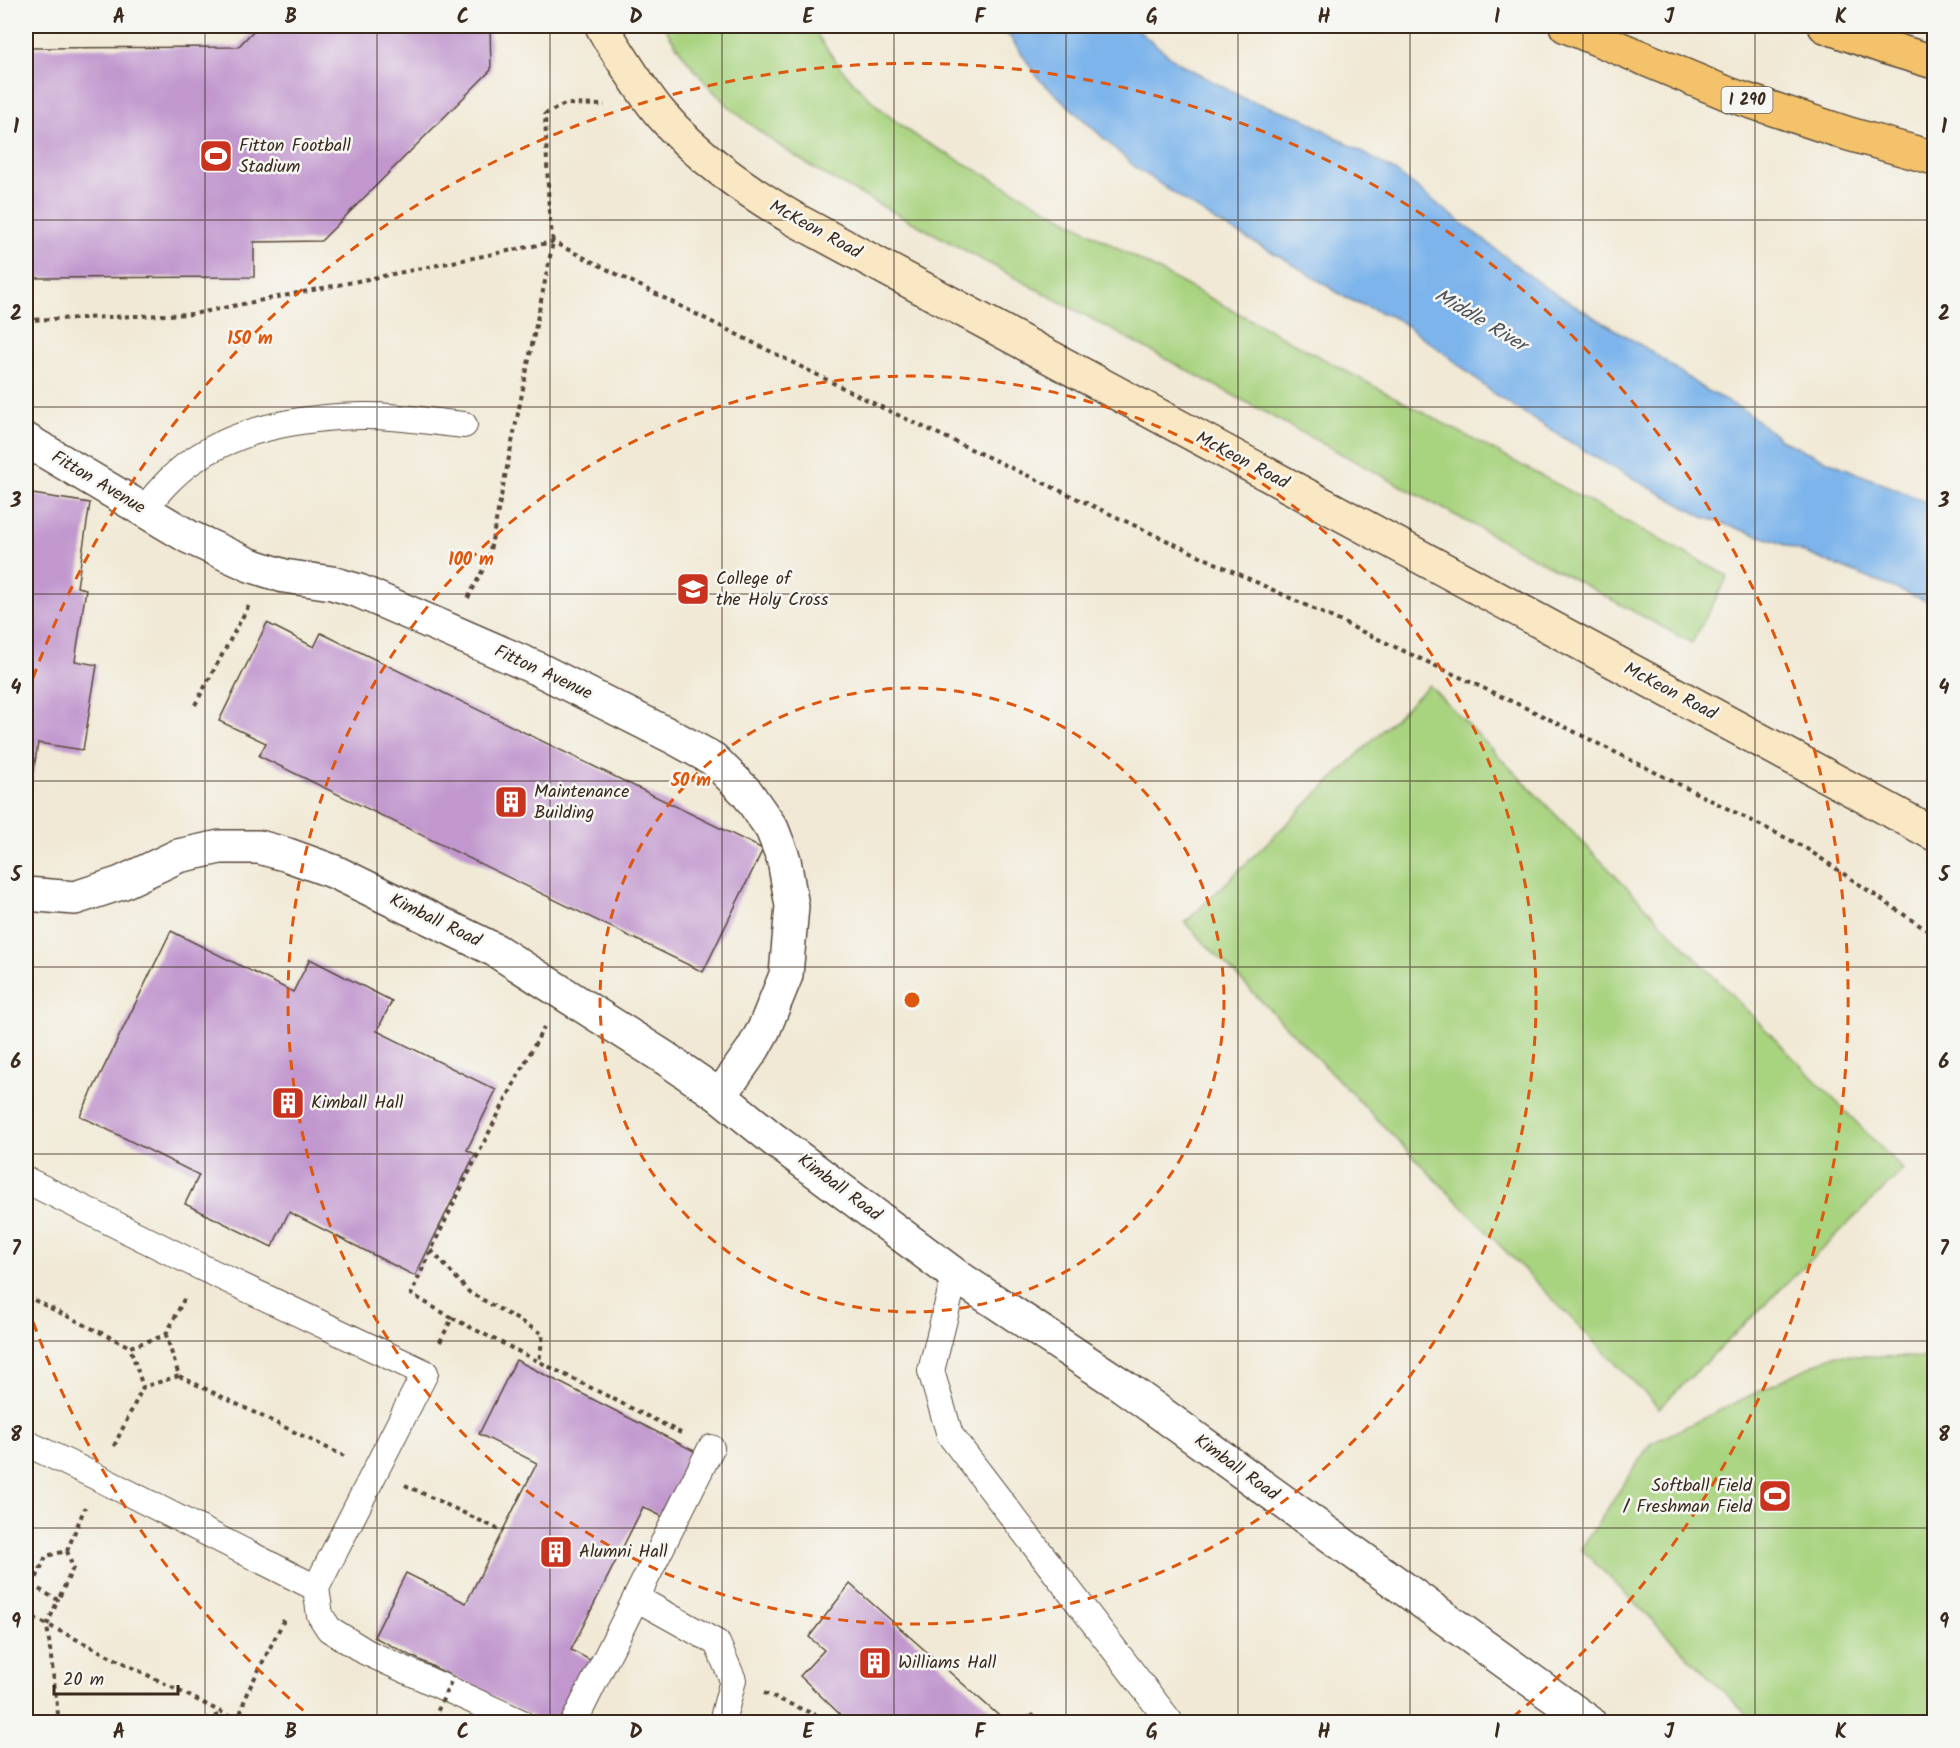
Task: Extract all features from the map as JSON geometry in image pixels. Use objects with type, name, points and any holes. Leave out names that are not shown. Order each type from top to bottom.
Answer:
[{"type":"highway","name":"I 290","points":[[1566,26],[1731,95],[1849,134],[1935,158]]},
{"type":"highway","points":[[1825,26],[1935,62]]},
{"type":"main road","name":"McKeon Road","points":[[602,26],[625,64],[660,113],[703,155],[767,203],[1935,834]]},
{"type":"street","name":"Fitton Avenue","points":[[26,440],[189,537],[250,565],[284,576],[358,591],[536,668],[713,759],[747,793],[772,829],[784,860],[792,906],[786,975],[759,1039],[720,1096]]},
{"type":"street","name":"Kimball Road","points":[[26,894],[73,898],[88,895],[178,856],[220,847],[259,847],[335,872],[495,950],[595,1011],[720,1096],[773,1139],[955,1275],[1123,1386],[1588,1722]]},
{"type":"lane","points":[[144,510],[166,483],[192,461],[232,439],[268,428],[316,419],[365,416],[464,425]]},
{"type":"lane","points":[[26,1180],[201,1267],[425,1373],[316,1588],[320,1616],[329,1629],[366,1652],[520,1722]]},
{"type":"lane","points":[[955,1275],[931,1371],[950,1436],[1170,1722]]},
{"type":"lane","points":[[26,1443],[316,1588]]},
{"type":"lane","points":[[574,1722],[711,1448]]},
{"type":"lane","points":[[636,1598],[717,1643],[732,1680],[722,1722]]},
{"type":"path","points":[[451,631],[488,560],[553,242],[549,213],[545,114],[565,104],[606,105]]},
{"type":"path","points":[[26,320],[193,314],[553,242],[885,409],[1562,725],[1803,847],[1935,935]]},
{"type":"path","points":[[195,705],[228,645]]},
{"type":"path","points":[[545,1024],[506,1097],[411,1294],[452,1318],[711,1448]]},
{"type":"path","points":[[431,1250],[469,1292],[543,1334],[539,1362]]},
{"type":"path","points":[[26,1296],[130,1347],[166,1335],[201,1267]]},
{"type":"path","points":[[425,1373],[452,1318]]},
{"type":"path","points":[[166,1335],[179,1376]]},
{"type":"path","points":[[59,1722],[47,1625],[74,1568],[67,1551],[87,1500],[143,1387],[130,1347]]},
{"type":"path","points":[[143,1387],[179,1376],[502,1532]]},
{"type":"path","points":[[26,1605],[46,1556],[67,1551]]},
{"type":"path","points":[[33,1587],[58,1600]]},
{"type":"path","points":[[26,1614],[239,1722],[246,1695],[286,1617]]},
{"type":"path","points":[[434,1719],[453,1677]]},
{"type":"path","points":[[732,1680],[828,1720],[825,1722]]},
{"type":"path","points":[[197,1722],[223,1714]]},
{"type":"green space","points":[[664,26],[812,26],[834,59],[860,89],[905,129],[922,140],[1154,268],[1728,576],[1692,643],[825,175],[777,144],[734,111],[697,73]]},
{"type":"green space","points":[[1429,685],[1903,1170],[1659,1408],[1185,923]]},
{"type":"green space","name":"Softball Field / Freshman Field","points":[[1834,1355],[1934,1358],[1934,1722],[1754,1722],[1581,1549],[1650,1444]]},
{"type":"water","name":"Middle River","points":[[996,26],[1132,26],[1179,63],[1245,99],[1301,117],[1395,171],[1543,286],[1652,352],[1701,387],[1747,412],[1781,440],[1934,505],[1934,604],[1775,541],[1703,517],[1591,455],[1494,394],[1447,355],[1397,319],[1346,298],[1285,259],[1215,221],[1135,167],[1039,79],[1011,38]]},
{"type":"building","name":"Fitton Football Stadium","points":[[258,26],[490,26],[491,70],[321,241],[254,242],[254,277],[26,278],[26,48],[238,47]]},
{"type":"building","points":[[26,493],[90,503],[77,587],[86,589],[75,661],[97,665],[83,750],[38,743],[27,813]]},
{"type":"building","name":"Maintenance Building","points":[[267,623],[314,647],[321,633],[763,849],[703,972],[259,756],[266,743],[219,721]]},
{"type":"building","name":"Kimball Hall","points":[[171,931],[293,992],[310,959],[392,1001],[377,1031],[496,1090],[467,1150],[475,1154],[415,1276],[289,1212],[272,1247],[185,1204],[199,1175],[80,1116]]},
{"type":"building","name":"Alumni Hall","points":[[516,1360],[702,1455],[669,1520],[643,1507],[571,1650],[592,1661],[560,1722],[543,1722],[374,1637],[406,1573],[466,1603],[537,1463],[479,1434]]},
{"type":"building","name":"Williams Hall","points":[[850,1584],[1006,1722],[848,1722],[800,1676],[824,1650],[809,1637]]},
{"type":"building","points":[[1033,1714],[1043,1722],[1023,1722]]},
{"type":"place","name":"Fitton Football Stadium","points":[[216,156]]},
{"type":"place","name":"College of the Holy Cross","points":[[693,589]]},
{"type":"place","name":"Maintenance Building","points":[[511,802]]},
{"type":"place","name":"Kimball Hall","points":[[288,1103]]},
{"type":"place","name":"Softball Field / Freshman Field","points":[[1775,1496]]},
{"type":"place","name":"Alumni Hall","points":[[556,1552]]},
{"type":"place","name":"Williams Hall","points":[[875,1663]]}]
